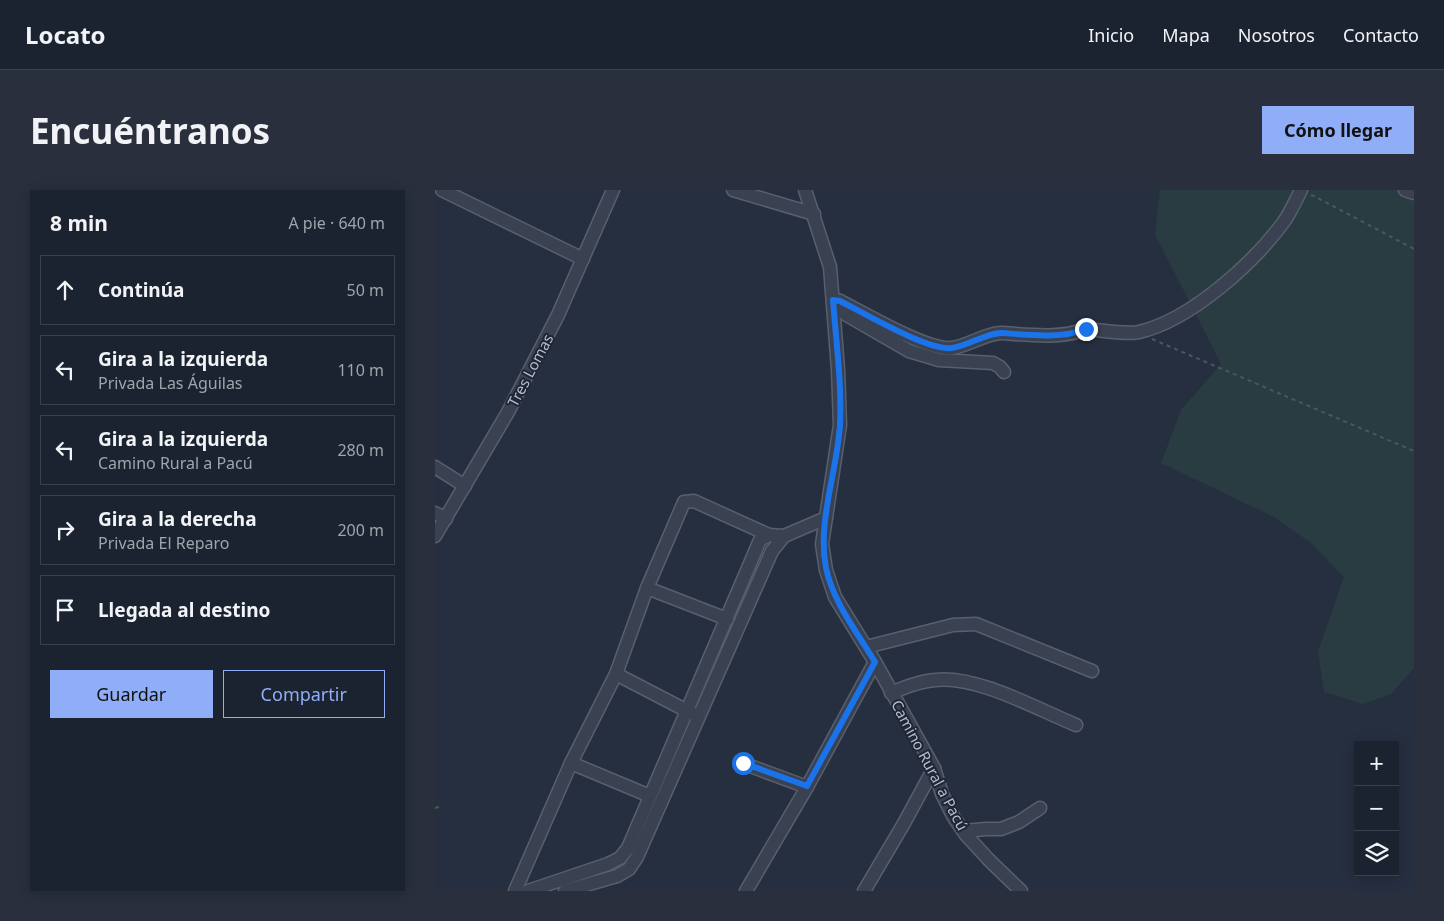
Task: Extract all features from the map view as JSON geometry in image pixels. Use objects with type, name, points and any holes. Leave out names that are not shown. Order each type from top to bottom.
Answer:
[{"type":"street","points":[[442,190],[583,259]]},
{"type":"street","points":[[733,190],[814,214]]},
{"type":"street","name":"Camino Rural a Pacú","points":[[805,190],[831,267],[837,300],[840,425],[822,544],[826,570],[835,597],[875,662],[934,768],[942,794],[953,816],[964,832],[989,860],[1021,891]]},
{"type":"street","points":[[1405,190],[1414,193]]},
{"type":"street","points":[[837,300],[923,342],[941,348],[953,348],[1000,332],[1041,336],[1079,332],[1086,329],[1137,332],[1151,328],[1185,312],[1216,291],[1255,257],[1285,219],[1300,192]]},
{"type":"street","name":"Tres Lomas","points":[[435,536],[441,516],[465,486],[508,412],[545,342],[612,193]]},
{"type":"street","points":[[837,300],[845,314],[909,351],[939,360],[993,364],[1000,367],[1004,372]]},
{"type":"street","points":[[435,468],[465,486]]},
{"type":"street","points":[[515,891],[571,763],[616,674],[647,588],[684,502],[694,501],[769,535],[784,536],[826,518]]},
{"type":"street","points":[[528,891],[620,858],[628,848],[760,540],[769,535]]},
{"type":"street","points":[[569,890],[617,876],[629,869],[637,857],[772,551],[784,536]]},
{"type":"street","points":[[647,588],[727,618]]},
{"type":"street","points":[[866,647],[953,625],[976,624],[1092,672]]},
{"type":"street","points":[[745,891],[807,786],[875,662]]},
{"type":"street","points":[[616,674],[699,717]]},
{"type":"street","points":[[891,693],[916,683],[936,679],[971,682],[1076,725]]},
{"type":"street","points":[[571,763],[650,796]]},
{"type":"street","points":[[743,763],[807,786]]},
{"type":"street","points":[[864,891],[903,826],[934,768]]},
{"type":"street","points":[[964,832],[1001,829],[1019,822],[1040,808]]},
{"type":"street","points":[[569,890],[582,873]]},
{"type":"path","points":[[1300,192],[1315,196],[1414,249]]},
{"type":"path","points":[[1137,332],[1414,451]]},
{"type":"path","points":[[435,808],[443,806]]},
{"type":"green space","points":[[1160,190],[1414,190],[1414,668],[1391,694],[1363,704],[1324,692],[1318,651],[1344,577],[1311,543],[1276,518],[1161,463],[1181,410],[1221,364],[1155,234]]},
{"type":"route","points":[[743,763],[807,786],[875,662],[835,597],[826,570],[822,544],[840,425],[833,300],[840,301],[923,342],[941,348],[953,348],[1000,332],[1041,336],[1079,332],[1086,329]]}]
